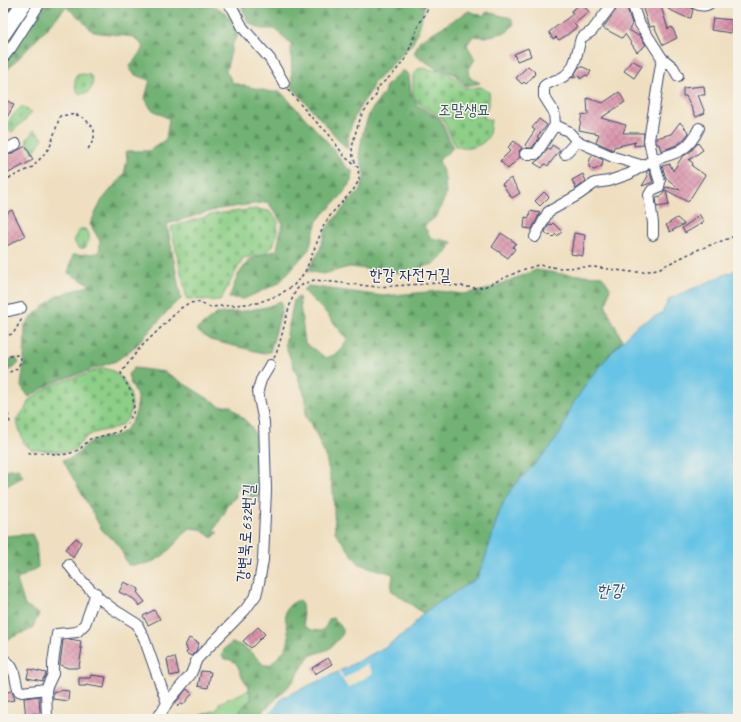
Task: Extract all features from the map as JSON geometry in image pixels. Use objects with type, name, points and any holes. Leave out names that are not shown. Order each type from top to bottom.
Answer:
[{"type":"highway","points":[[3,34],[24,3]]},
{"type":"street","points":[[3,58],[40,3]]},
{"type":"street","points":[[228,3],[233,9],[243,28],[270,59],[284,83]]},
{"type":"street","points":[[525,154],[536,154],[555,125],[554,112],[544,96],[544,86],[550,81],[562,77],[570,71],[575,61],[581,38],[592,31],[613,3]]},
{"type":"street","points":[[632,3],[638,21],[662,58],[673,67],[678,76]]},
{"type":"street","points":[[653,235],[654,223],[649,195],[652,190],[659,187],[660,182],[649,140],[662,58]]},
{"type":"street","points":[[555,125],[568,131],[577,141],[613,157],[644,166]]},
{"type":"street","points":[[536,237],[548,212],[578,195],[595,183],[609,181],[629,174],[653,160],[684,149],[694,139],[699,128]]},
{"type":"street","points":[[565,154],[577,141]]},
{"type":"street","points":[[3,151],[16,144]]},
{"type":"street","points":[[3,309],[10,311],[21,308]]},
{"type":"street","name":"강변북로632번길","points":[[156,719],[191,674],[197,659],[245,610],[254,599],[257,590],[263,560],[266,490],[264,422],[258,390],[261,380],[270,365]]},
{"type":"street","points":[[69,565],[80,579],[96,593],[100,599],[137,624],[144,638],[167,703]]},
{"type":"street","points":[[47,719],[46,689],[53,674],[53,663],[58,634],[77,632],[85,624],[96,593]]},
{"type":"street","points":[[3,659],[10,663],[14,670],[19,691],[22,692],[46,689]]},
{"type":"path","points":[[28,453],[49,453],[62,455],[71,453],[80,449],[90,439],[118,432],[128,423],[134,411],[133,396],[121,373],[139,349],[181,308],[189,303],[197,302],[210,307],[257,303],[279,295],[294,285],[305,272],[324,225],[359,180],[358,167],[353,158],[352,148],[362,114],[377,94],[377,88],[394,73],[406,58],[419,24],[430,3]]},
{"type":"path","points":[[284,83],[288,91],[312,119],[328,133],[345,157],[358,167]]},
{"type":"path","points":[[3,181],[33,167],[50,147],[60,116],[78,114],[87,120],[94,129],[94,139],[87,151]]},
{"type":"path","name":"한강 자전거길","points":[[297,290],[304,284],[315,280],[377,287],[438,283],[475,288],[484,287],[522,270],[538,265],[559,268],[594,267],[631,272],[645,272],[660,268],[697,250],[738,235]]},
{"type":"path","points":[[270,365],[278,349],[292,299],[297,290],[294,285]]},
{"type":"path","points":[[3,336],[13,334],[23,318],[21,308]]},
{"type":"path","points":[[3,357],[17,355],[21,358],[20,366],[16,370],[4,375],[5,400],[10,423]]},
{"type":"green space","points":[[46,3],[207,3],[218,8],[227,15],[239,34],[233,43],[226,71],[233,83],[271,92],[281,92],[332,147],[345,166],[352,170],[351,181],[342,195],[317,221],[309,249],[279,283],[244,299],[229,298],[238,275],[249,260],[277,250],[282,223],[268,202],[218,209],[167,224],[181,299],[173,305],[136,346],[116,361],[52,383],[29,397],[21,386],[24,363],[25,325],[35,314],[57,296],[91,285],[68,273],[73,255],[99,253],[100,241],[90,224],[102,200],[124,174],[127,160],[126,151],[149,151],[166,139],[169,119],[151,109],[145,98],[150,80],[135,75],[129,68],[144,47],[134,37],[93,32],[81,19],[66,7],[3,74],[3,64]]},
{"type":"green space","points":[[242,3],[320,3],[330,5],[332,3],[425,3],[420,26],[413,43],[373,84],[370,92],[357,112],[350,130],[347,149],[292,87],[291,44],[275,29],[261,29],[248,22]]},
{"type":"green space","points":[[469,11],[483,16],[487,12],[511,18],[514,24],[507,32],[485,37],[473,36],[467,45],[475,59],[469,69],[470,78],[480,83],[465,86],[454,74],[435,68],[414,54],[419,41]]},
{"type":"green space","name":"조말생묘","points":[[420,67],[451,75],[464,88],[481,87],[489,92],[489,102],[484,118],[491,120],[489,135],[482,143],[478,146],[469,148],[455,146],[442,117],[418,103],[413,94],[413,75]]},
{"type":"green space","points":[[403,70],[409,75],[411,93],[417,105],[440,118],[453,148],[439,160],[445,178],[446,195],[437,216],[424,226],[431,238],[452,242],[448,251],[433,264],[402,273],[349,267],[323,274],[307,271],[319,252],[326,229],[360,191],[365,175],[359,154],[363,132],[370,112],[384,93],[386,86]]},
{"type":"green space","points":[[77,75],[90,75],[93,79],[92,87],[88,93],[79,94],[75,80]]},
{"type":"green space","points":[[22,106],[32,113],[12,132],[5,128],[12,116]]},
{"type":"green space","points":[[34,130],[43,138],[33,153],[26,141]]},
{"type":"green space","points":[[256,209],[269,211],[278,221],[276,238],[271,249],[263,254],[243,258],[220,301],[187,299],[171,227],[215,214]]},
{"type":"green space","points":[[80,229],[85,229],[89,234],[89,241],[85,248],[78,248],[74,241],[77,232]]},
{"type":"green space","points":[[536,270],[563,274],[602,276],[610,288],[606,307],[622,340],[589,380],[573,404],[561,432],[549,449],[512,488],[505,499],[477,578],[423,613],[391,590],[393,574],[359,564],[335,532],[333,489],[326,458],[315,431],[306,417],[305,396],[285,344],[294,300],[299,297],[305,343],[326,358],[339,353],[347,339],[327,314],[303,290],[308,286],[383,296],[438,291],[463,294],[486,290]]},
{"type":"green space","points":[[281,301],[282,309],[270,352],[263,353],[210,340],[196,330],[216,314],[267,307]]},
{"type":"green space","points":[[16,358],[19,363],[14,368],[3,373],[3,361]]},
{"type":"green space","points":[[103,368],[110,370],[122,378],[129,390],[132,403],[130,415],[126,421],[118,427],[89,435],[71,451],[31,450],[24,443],[16,420],[25,409],[29,400],[52,385]]},
{"type":"green space","points":[[134,368],[165,372],[220,406],[231,406],[251,426],[258,441],[260,495],[254,499],[240,487],[236,492],[236,497],[226,506],[225,512],[214,530],[218,533],[212,538],[200,529],[190,528],[164,555],[149,563],[128,565],[118,544],[102,530],[63,460],[69,459],[76,455],[90,442],[117,435],[127,428],[134,418],[137,406],[136,394],[128,374]]},
{"type":"green space","points":[[3,465],[4,470],[18,468],[23,477],[3,488]]},
{"type":"green space","points":[[32,534],[36,543],[38,567],[17,580],[25,606],[39,614],[32,629],[8,639],[3,644],[3,536]]},
{"type":"green space","points":[[299,600],[302,605],[304,626],[311,630],[321,631],[326,626],[329,619],[333,618],[340,624],[343,634],[329,649],[309,656],[293,682],[259,716],[246,717],[239,711],[252,699],[248,685],[243,679],[237,665],[232,661],[224,659],[222,655],[225,648],[232,643],[237,644],[250,651],[264,665],[270,665],[287,646],[289,637],[286,618],[287,608]]},
{"type":"green space","points":[[249,690],[252,699],[245,704],[246,717],[259,716],[258,719],[171,719],[179,716],[197,717],[218,709],[219,703]]},
{"type":"green space","points":[[208,713],[216,719],[185,719],[186,717],[197,717]]},
{"type":"water","name":"한강","points":[[738,269],[738,719],[260,719],[273,711],[282,698],[338,672],[387,646],[409,630],[423,613],[477,578],[505,499],[512,488],[549,449],[561,432],[573,404],[589,380],[606,359],[636,326],[662,313],[669,299]]},
{"type":"pier","points":[[367,664],[373,673],[348,688],[338,672],[340,671],[344,678]]},
{"type":"building","points":[[582,3],[589,12],[574,24],[577,27],[559,40],[556,37],[553,39],[549,32],[573,14],[571,11]]},
{"type":"building","points":[[619,3],[626,3],[625,7],[627,8],[632,24],[629,30],[637,35],[639,34],[646,45],[637,52],[625,34],[622,38],[603,28],[618,7]]},
{"type":"building","points":[[641,3],[660,3],[668,29],[672,27],[677,38],[663,45],[654,26],[650,27],[648,24]]},
{"type":"building","points":[[669,3],[689,3],[689,6],[693,9],[691,18],[685,17],[668,9]]},
{"type":"building","points":[[713,18],[733,20],[731,33],[711,30]]},
{"type":"building","points":[[528,48],[531,56],[517,61],[514,54]]},
{"type":"building","points":[[632,60],[642,66],[634,78],[624,71]]},
{"type":"building","points":[[528,66],[535,72],[535,74],[526,84],[524,82],[522,84],[516,78]]},
{"type":"building","points":[[579,67],[583,67],[591,71],[588,76],[586,75],[580,79],[579,76],[572,78]]},
{"type":"building","points":[[704,86],[705,95],[698,95],[705,113],[696,117],[686,96],[683,96],[683,88]]},
{"type":"building","points":[[619,92],[625,102],[601,118],[626,125],[623,133],[644,133],[643,145],[634,146],[634,143],[636,142],[614,147],[613,150],[596,142],[599,134],[579,130],[582,114],[588,115],[587,98],[603,103]]},
{"type":"building","points":[[3,98],[14,105],[3,124]]},
{"type":"building","points":[[539,119],[547,125],[537,137],[539,138],[532,148],[528,148],[525,145],[535,130],[532,128]]},
{"type":"building","points":[[680,122],[689,133],[677,145],[661,151],[659,144],[657,145],[656,138],[671,134]]},
{"type":"building","points":[[514,141],[522,148],[519,151],[520,157],[508,169],[500,161],[511,150],[508,147]]},
{"type":"building","points":[[698,143],[703,150],[689,160],[693,163],[692,166],[705,175],[688,202],[666,190],[669,205],[657,207],[656,197],[662,196],[666,187],[681,190],[666,178],[662,166],[670,164],[673,171],[682,157],[690,152]]},
{"type":"building","points":[[552,145],[560,150],[548,166],[545,164],[542,168],[534,163],[541,158],[548,148],[550,149]]},
{"type":"building","points":[[26,146],[33,160],[3,176],[3,158]]},
{"type":"building","points":[[593,155],[603,160],[602,166],[594,170],[589,167],[590,159]]},
{"type":"building","points":[[649,170],[653,182],[642,186],[648,176],[646,172]]},
{"type":"building","points":[[583,174],[586,181],[576,189],[572,180]]},
{"type":"building","points":[[511,178],[520,193],[512,198],[502,184]]},
{"type":"building","points":[[544,192],[549,197],[540,206],[535,201]]},
{"type":"building","points":[[12,210],[25,236],[3,248],[3,215]]},
{"type":"building","points":[[530,211],[540,213],[532,229],[524,228],[525,217],[529,218]]},
{"type":"building","points":[[699,214],[704,222],[685,233],[682,228]]},
{"type":"building","points":[[677,218],[684,224],[670,232],[666,225]]},
{"type":"building","points":[[553,223],[562,232],[553,237],[550,234],[549,236],[545,232],[549,224],[551,225]]},
{"type":"building","points":[[501,233],[516,243],[513,247],[515,249],[508,258],[492,247]]},
{"type":"building","points":[[574,233],[585,235],[583,256],[571,254]]},
{"type":"building","points":[[76,538],[81,542],[73,558],[65,549]]},
{"type":"building","points":[[124,582],[139,589],[137,592],[145,602],[139,606],[134,599],[119,592]]},
{"type":"building","points":[[154,610],[160,619],[148,625],[143,616]]},
{"type":"building","points":[[258,627],[265,634],[251,648],[243,641]]},
{"type":"building","points":[[189,638],[199,643],[196,651],[191,656],[186,653],[188,650],[185,646]]},
{"type":"building","points":[[69,639],[81,641],[80,648],[82,648],[79,667],[76,668],[68,668],[60,665],[63,640]]},
{"type":"building","points":[[175,657],[179,674],[170,676],[167,659]]},
{"type":"building","points":[[328,658],[332,664],[315,674],[312,668]]},
{"type":"building","points":[[29,669],[46,673],[43,681],[27,678]]},
{"type":"building","points":[[201,671],[211,672],[208,688],[198,686]]},
{"type":"building","points":[[91,675],[106,677],[104,688],[86,685],[79,686],[79,678],[90,678]]},
{"type":"building","points":[[187,689],[192,694],[183,705],[180,703],[178,706],[175,703]]},
{"type":"building","points":[[59,690],[69,691],[68,701],[53,699],[53,691],[58,692]]},
{"type":"building","points":[[12,691],[15,700],[3,702],[3,693]]},
{"type":"building","points":[[39,696],[40,713],[31,714],[31,719],[26,719],[24,698]]}]
